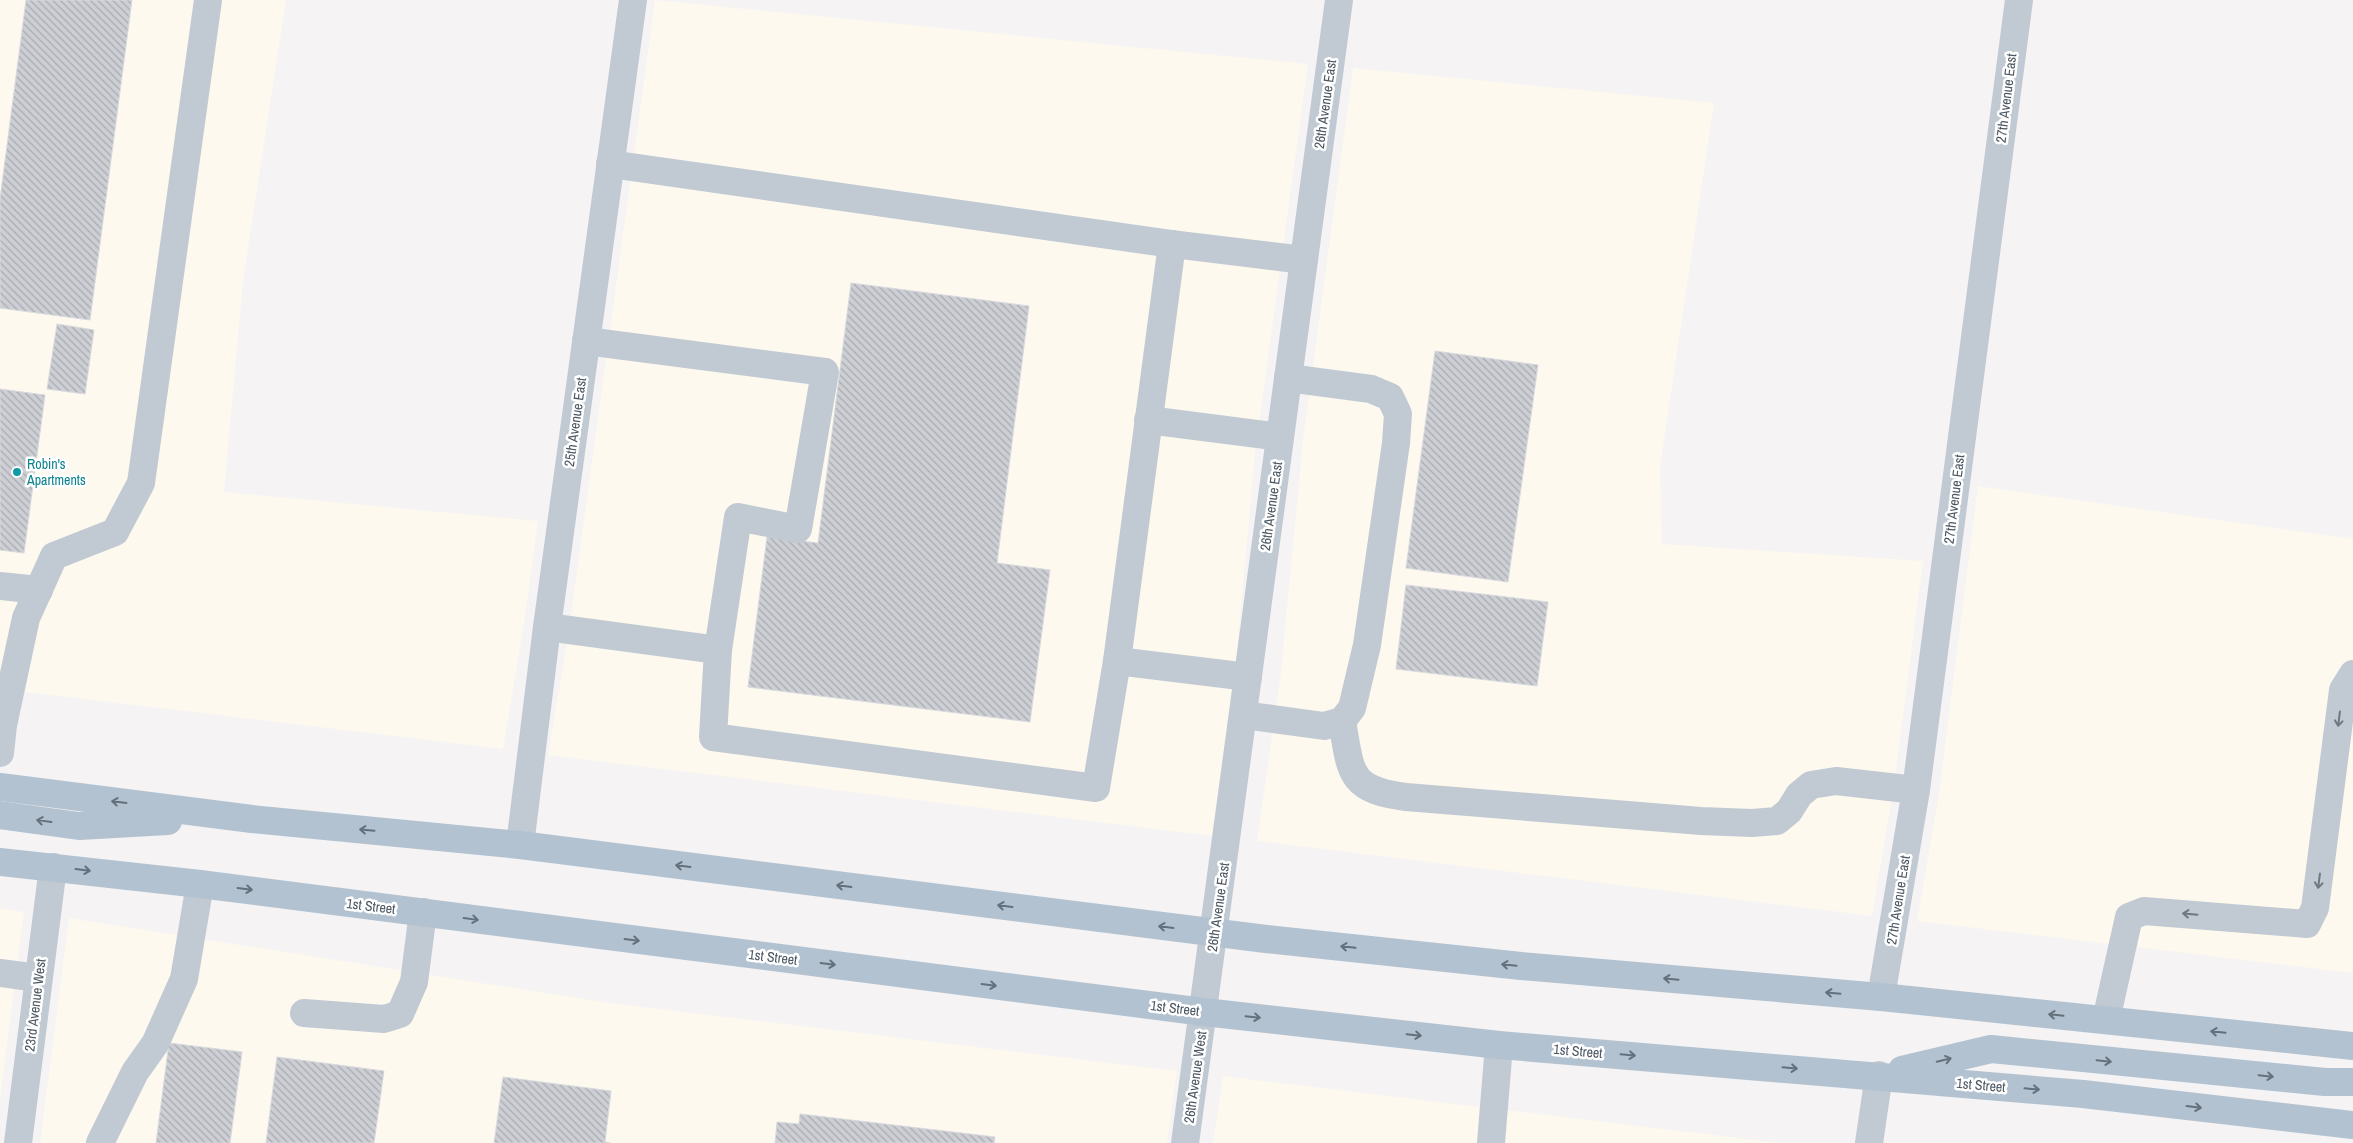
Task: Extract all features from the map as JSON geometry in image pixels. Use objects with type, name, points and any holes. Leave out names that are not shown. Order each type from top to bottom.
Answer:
[{"type":"main road","points":[[0,787],[232,817],[520,845],[1215,933],[1521,966],[1881,997],[2353,1046]]},
{"type":"main road","points":[[0,815],[79,826],[232,817]]},
{"type":"main road","name":"1st Street","points":[[0,862],[200,884],[1204,1012],[1499,1045],[1879,1075],[2083,1094],[2353,1126]]},
{"type":"main road","points":[[1879,1075],[1992,1049],[2315,1081],[2353,1082]]},
{"type":"street","points":[[0,753],[3,725],[26,618],[54,556],[115,532],[141,482],[208,0]]},
{"type":"street","name":"25th Avenue East","points":[[520,845],[547,627],[633,0]]},
{"type":"street","name":"26th Avenue East","points":[[1204,1012],[1339,0]]},
{"type":"street","name":"27th Avenue East","points":[[1881,997],[1916,790],[2019,0]]},
{"type":"street","points":[[610,164],[1172,244],[1304,260]]},
{"type":"street","points":[[586,341],[825,372],[798,529],[738,517],[718,650],[713,737],[1096,788],[1116,661],[1172,244]]},
{"type":"street","points":[[1243,715],[1324,726],[1342,721],[1352,708],[1367,645],[1389,497],[1398,414],[1390,397],[1371,389],[1288,378]]},
{"type":"street","points":[[1148,420],[1280,437]]},
{"type":"street","points":[[0,586],[39,590]]},
{"type":"street","points":[[547,627],[718,650]]},
{"type":"street","points":[[1116,661],[1248,677]]},
{"type":"street","points":[[2106,1020],[2130,917],[2144,910],[2307,924],[2315,908],[2342,690],[2353,674]]},
{"type":"street","points":[[1342,721],[1353,774],[1364,786],[1381,794],[1702,821],[1752,823],[1777,821],[1789,812],[1799,795],[1811,785],[1836,781],[1916,790]]},
{"type":"street","name":"23rd Avenue West","points":[[18,1143],[53,867]]},
{"type":"street","points":[[100,1143],[135,1072],[155,1044],[184,979],[200,884]]},
{"type":"street","points":[[304,1013],[384,1019],[400,1014],[414,982],[423,912]]},
{"type":"street","points":[[0,974],[38,978]]},
{"type":"street","name":"26th Avenue West","points":[[1186,1143],[1204,1012]]},
{"type":"street","points":[[1491,1143],[1499,1045]]},
{"type":"street","points":[[1869,1143],[1879,1075]]},
{"type":"shaded area","points":[[0,0],[286,0],[243,281],[224,492],[538,521],[524,624],[503,749],[0,689]]},
{"type":"shaded area","points":[[655,0],[1308,64],[1255,453],[1235,676],[1212,836],[548,755],[569,630]]},
{"type":"shaded area","points":[[1353,68],[1714,103],[1660,467],[1662,544],[1923,561],[1894,786],[1872,916],[1257,841],[1280,681],[1303,440]]},
{"type":"shaded area","points":[[1978,486],[2353,539],[2353,973],[1917,921],[1939,793]]},
{"type":"shaded area","points":[[0,908],[24,912],[0,1099]]},
{"type":"shaded area","points":[[69,918],[609,1003],[1177,1071],[1167,1143],[40,1143]]},
{"type":"shaded area","points":[[1223,1076],[1781,1143],[1213,1143]]},
{"type":"building","points":[[26,0],[132,0],[90,320],[0,308],[0,199]]},
{"type":"building","points":[[851,283],[1029,306],[997,563],[1050,570],[1030,722],[748,687],[767,537],[818,543]]},
{"type":"building","points":[[57,324],[94,330],[85,394],[47,389]]},
{"type":"building","points":[[1435,351],[1538,365],[1508,582],[1406,568]]},
{"type":"building","name":"Robin's Apartments","points":[[0,389],[45,395],[24,553],[0,550]]},
{"type":"building","points":[[1406,585],[1548,602],[1537,686],[1396,669]]},
{"type":"building","points":[[169,1043],[242,1052],[230,1143],[156,1143]]},
{"type":"building","points":[[277,1057],[384,1071],[374,1143],[266,1143]]},
{"type":"building","points":[[503,1077],[611,1091],[605,1142],[610,1143],[494,1143]]},
{"type":"building","points":[[800,1114],[995,1137],[994,1143],[775,1143],[777,1122],[799,1124]]},
{"type":"place","name":"Robin's Apartments","points":[[17,472]]}]
